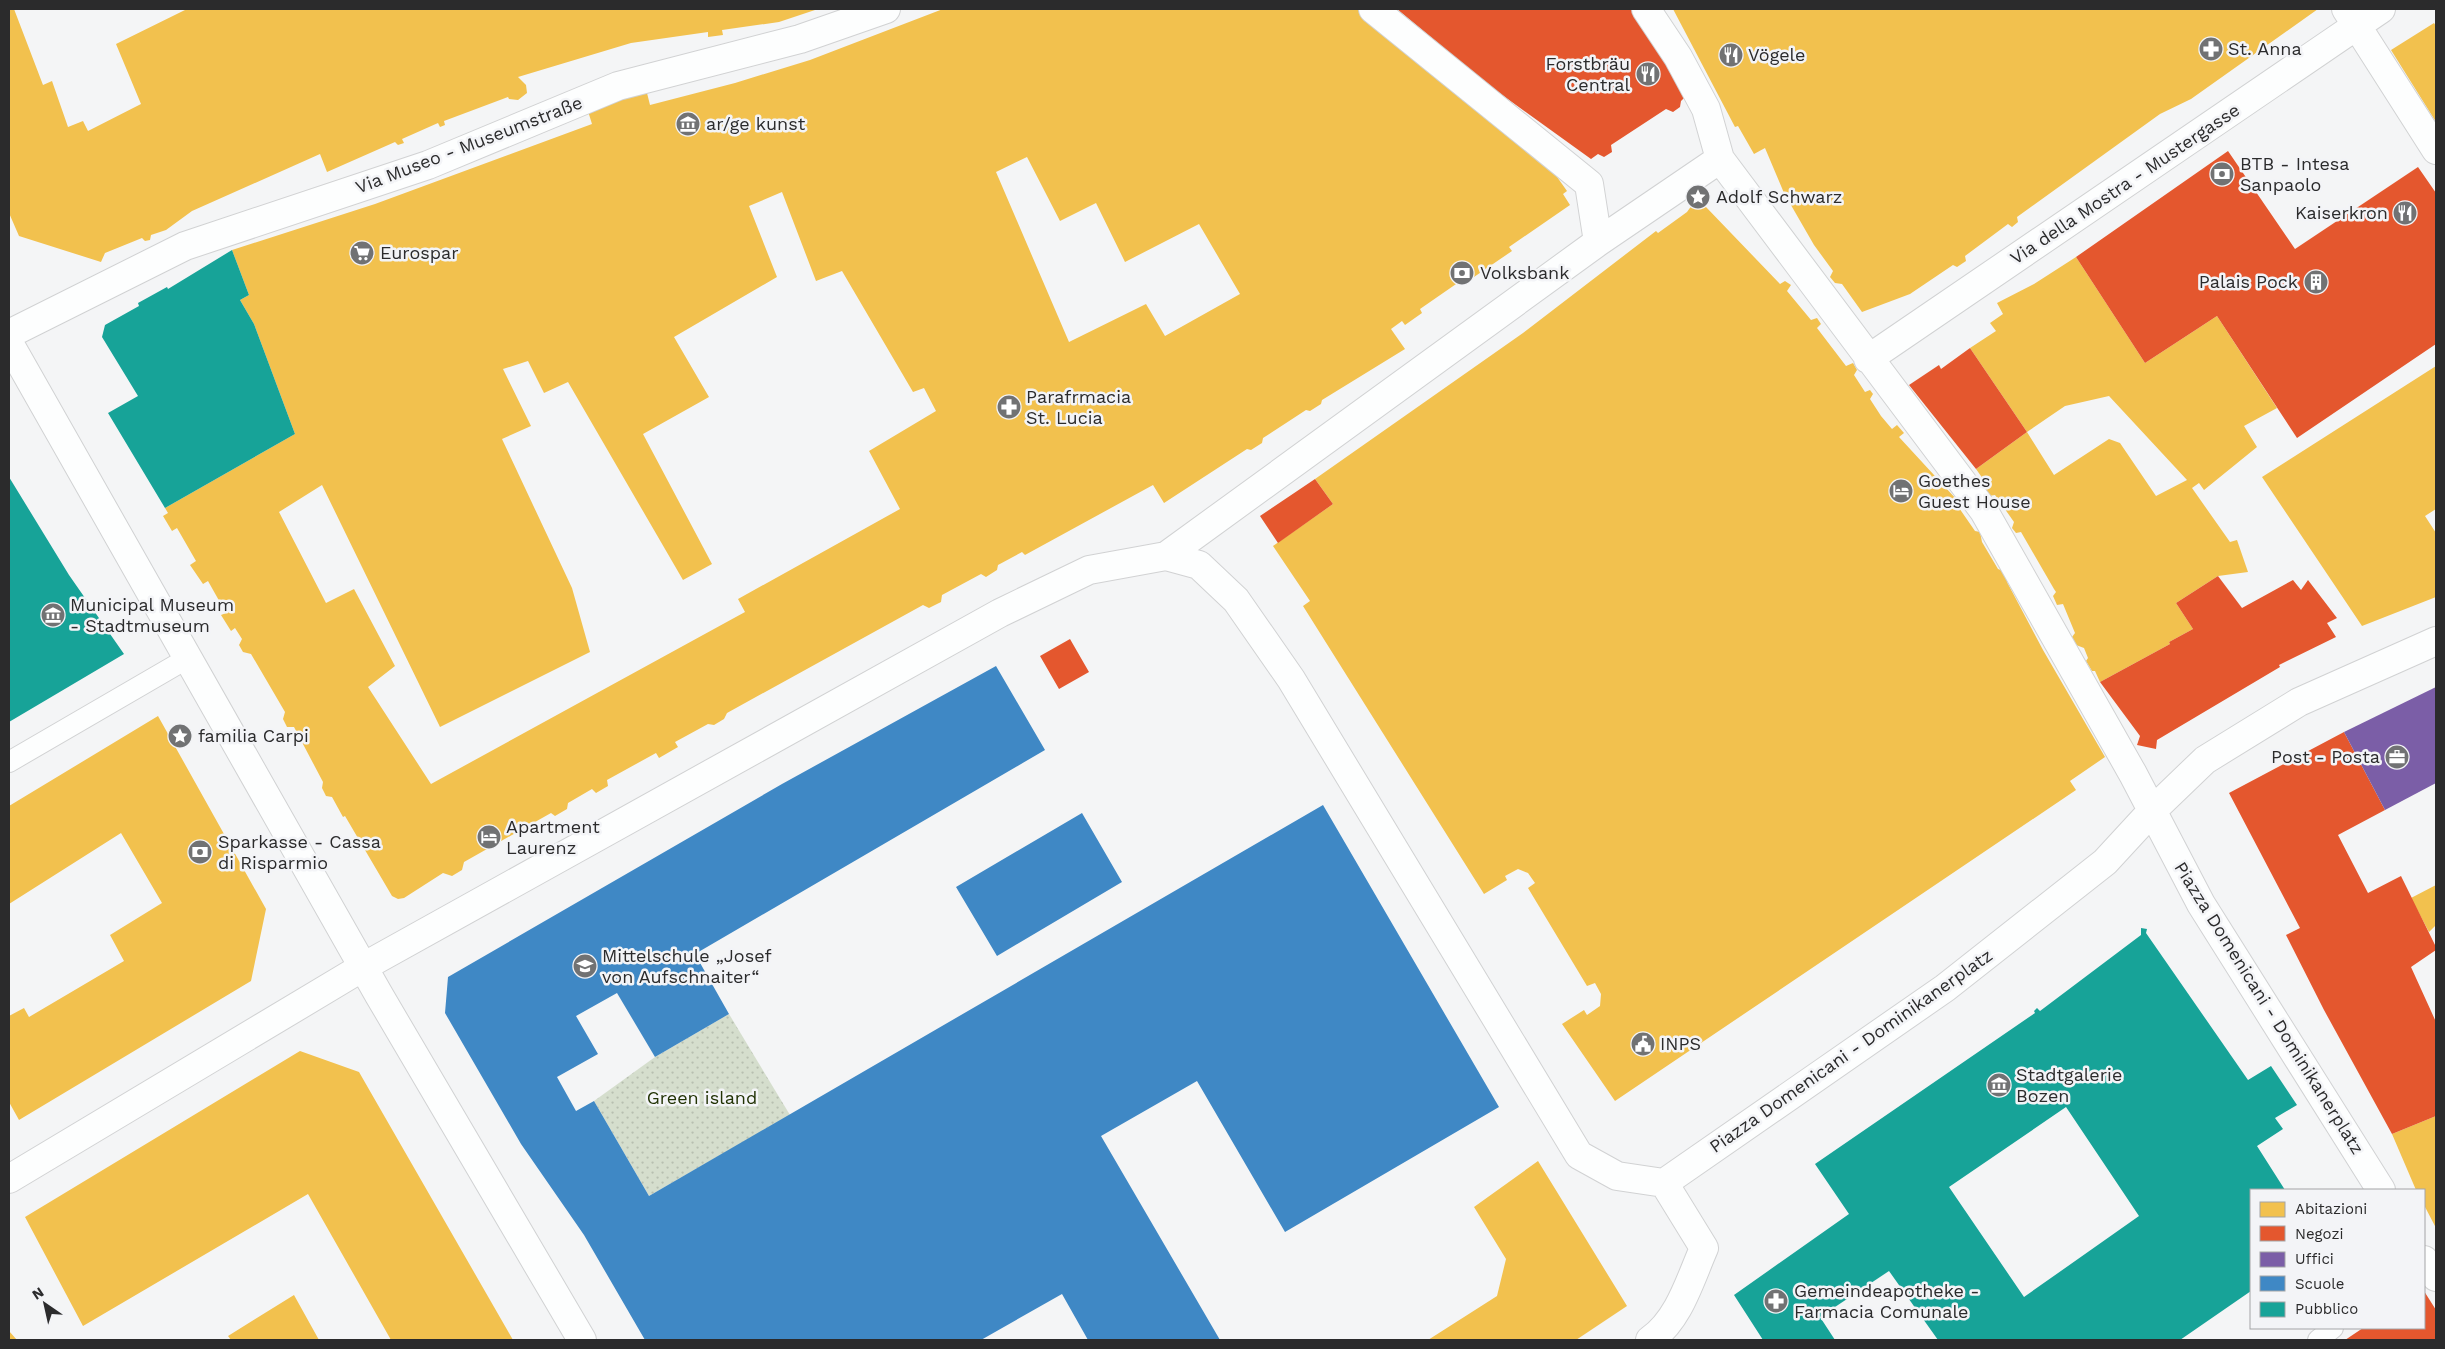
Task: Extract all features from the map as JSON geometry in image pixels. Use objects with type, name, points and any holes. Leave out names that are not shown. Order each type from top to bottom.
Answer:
[{"type":"street","name":"Via Museo - Museumstraße","points":[[9,334],[185,246],[428,165],[618,86],[800,39],[886,9]]},
{"type":"street","points":[[1373,9],[1589,184],[1598,242]]},
{"type":"street","points":[[1646,9],[1678,57],[1706,109],[1720,159],[1868,359],[1984,511],[2152,811],[2205,760],[2299,702],[2436,641]]},
{"type":"street","name":"Via della Mostra - Mustergasse","points":[[1868,359],[2351,17],[2381,9]]},
{"type":"street","points":[[2351,17],[2436,150]]},
{"type":"street","points":[[1166,556],[1598,242],[1720,159]]},
{"type":"street","points":[[9,343],[363,967],[582,1340]]},
{"type":"street","points":[[9,1178],[363,967],[1000,613],[1089,570],[1166,556],[1199,565],[1236,600],[1275,655],[1332,743],[1454,951],[1579,1155],[1617,1176],[1664,1183],[1704,1248],[1683,1296],[1664,1330],[1650,1340]]},
{"type":"street","name":"Piazza Domenicani - Dominikanerplatz","points":[[1664,1183],[1945,988],[2106,862],[2152,811],[2201,904],[2380,1189]]},
{"type":"street","points":[[2425,1261],[2436,1277]]},
{"type":"lane","points":[[9,762],[188,658]]},
{"type":"lane","points":[[2318,1340],[2332,1329]]},
{"type":"green space","name":"Green island","points":[[729,1014],[790,1115],[649,1196],[594,1101],[655,1057]]},
{"type":"building: Abitazioni","points":[[9,9],[14,9],[43,85],[52,81],[68,127],[83,121],[88,131],[141,104],[116,44],[187,9],[818,9],[779,22],[722,30],[723,35],[708,37],[708,32],[631,43],[518,77],[526,85],[527,93],[518,100],[509,99],[508,97],[444,121],[445,125],[440,127],[438,123],[402,139],[404,143],[398,145],[395,142],[327,172],[320,154],[192,211],[166,230],[151,235],[150,240],[145,241],[142,238],[105,253],[101,262],[19,236],[9,213]]},
{"type":"building: Abitazioni","points":[[943,9],[1359,9],[1409,48],[1541,163],[1545,160],[1567,191],[1563,194],[1570,205],[1509,247],[1512,251],[1474,277],[1472,273],[1420,309],[1422,313],[1405,325],[1402,321],[1391,329],[1405,349],[1322,400],[1321,404],[1310,411],[1306,410],[1263,438],[1262,443],[1251,450],[1247,449],[1164,503],[1153,485],[1025,555],[1022,552],[998,565],[997,570],[986,577],[981,574],[942,595],[941,602],[929,608],[923,605],[727,713],[724,719],[714,725],[708,724],[675,742],[678,747],[659,758],[656,753],[607,780],[608,786],[596,793],[592,789],[568,803],[567,809],[555,816],[551,813],[464,862],[462,870],[452,876],[443,873],[404,898],[398,899],[392,896],[332,797],[326,796],[322,788],[323,782],[294,727],[287,727],[283,719],[285,712],[251,654],[243,652],[239,645],[242,639],[235,628],[231,631],[221,615],[226,613],[208,581],[203,584],[190,565],[196,561],[177,528],[172,531],[163,516],[168,513],[165,508],[295,434],[254,324],[240,300],[249,295],[232,250],[375,204],[592,124],[587,108],[646,89],[650,105],[735,83],[810,60]],"holes":[[[1027,157],[1060,221],[1096,203],[1125,262],[1199,224],[1240,294],[1165,336],[1146,304],[1069,342],[996,172]],[[782,192],[816,281],[842,271],[913,392],[924,388],[936,411],[869,451],[900,509],[738,599],[745,612],[431,784],[368,687],[395,666],[354,589],[326,603],[279,512],[322,485],[440,727],[590,652],[572,588],[502,439],[531,426],[503,369],[528,361],[544,393],[568,382],[683,580],[712,564],[643,434],[709,397],[674,337],[777,277],[749,206]]]},
{"type":"building: Abitazioni","points":[[1673,9],[2318,9],[2191,99],[2160,114],[2017,217],[2018,222],[2012,227],[2008,224],[1965,256],[1966,261],[1957,267],[1953,265],[1910,294],[1862,312],[1842,284],[1835,283],[1830,277],[1833,271],[1814,245],[1784,193],[1765,148],[1754,154],[1738,126],[1735,127]]},
{"type":"building: Abitazioni","points":[[2434,23],[2436,26],[2436,122],[2391,50]]},
{"type":"building: Abitazioni","points":[[1699,204],[1706,207],[1780,284],[1785,281],[1791,285],[1787,291],[1811,320],[1817,318],[1821,324],[1817,328],[1846,366],[1853,363],[1857,370],[1854,375],[1865,392],[1870,390],[1873,394],[1870,399],[1881,416],[1892,429],[1897,425],[1904,433],[1899,437],[1957,500],[1957,505],[1975,531],[1980,532],[1982,542],[1998,569],[2003,571],[2007,577],[2007,582],[2043,650],[2105,757],[2070,781],[2076,790],[1615,1101],[1562,1024],[1584,1010],[1587,1015],[1600,1006],[1601,994],[1595,983],[1587,986],[1528,888],[1535,883],[1528,873],[1518,869],[1505,876],[1507,880],[1484,894],[1303,606],[1310,601],[1273,546],[1333,504],[1315,479],[1523,333],[1656,231],[1658,233],[1687,212],[1692,205]]},
{"type":"building: Abitazioni","points":[[2076,257],[2145,363],[2217,316],[2277,408],[2244,426],[2257,447],[2204,490],[2199,483],[2192,488],[2230,542],[2237,540],[2248,572],[2218,576],[2176,603],[2193,629],[2169,642],[2170,644],[2100,682],[2095,671],[2092,671],[2086,661],[2088,658],[2084,648],[2076,645],[2072,637],[2075,633],[2063,604],[2057,605],[2053,596],[2056,592],[2021,532],[2016,533],[2012,528],[2014,522],[1995,495],[1989,496],[1985,491],[1988,486],[1976,469],[2027,432],[1970,348],[1996,331],[1990,323],[2003,314],[1997,303],[2034,284]],"holes":[[[2109,396],[2187,480],[2156,496],[2120,443],[2109,439],[2054,475],[2027,432],[2065,406]]]},
{"type":"building: Abitazioni","points":[[2436,366],[2436,509],[2425,516],[2436,533],[2436,597],[2362,626],[2262,477]]},
{"type":"building: Abitazioni","points":[[158,716],[266,909],[251,981],[19,1120],[9,1102],[9,1016],[24,1008],[29,1017],[124,961],[110,935],[162,903],[121,833],[9,904],[9,806]]},
{"type":"building: Abitazioni","points":[[2436,885],[2436,925],[2429,932],[2411,898]]},
{"type":"building: Abitazioni","points":[[300,1051],[359,1072],[513,1340],[391,1340],[308,1194],[83,1326],[25,1217]]},
{"type":"building: Abitazioni","points":[[2436,1116],[2436,1228],[2425,1207],[2425,1189],[2416,1189],[2392,1134]]},
{"type":"building: Abitazioni","points":[[1538,1161],[1627,1306],[1576,1340],[1428,1340],[1497,1296],[1506,1259],[1474,1207]]},
{"type":"building: Abitazioni","points":[[294,1295],[319,1340],[231,1340],[228,1336]]},
{"type":"building: Abitazioni","points":[[9,1331],[17,1340],[9,1340]]},
{"type":"building: Negozi","points":[[1397,9],[1637,9],[1686,96],[1681,101],[1680,107],[1673,112],[1666,109],[1611,145],[1612,152],[1604,157],[1598,154],[1591,159],[1487,84]]},
{"type":"building: Negozi","name":"Palais Pock","points":[[2228,151],[2295,249],[2418,167],[2436,193],[2436,344],[2297,438],[2217,316],[2145,363],[2076,257]]},
{"type":"building: Negozi","points":[[1970,348],[2027,432],[1976,469],[1909,385],[1939,365],[1941,369]]},
{"type":"building: Negozi","points":[[1315,479],[1333,504],[1278,543],[1260,516]]},
{"type":"building: Negozi","points":[[2218,576],[2242,608],[2293,580],[2301,590],[2308,580],[2337,618],[2327,623],[2336,637],[2279,665],[2280,667],[2157,740],[2156,749],[2137,745],[2140,736],[2100,682],[2170,644],[2169,642],[2193,629],[2176,603]]},
{"type":"building: Negozi","points":[[1070,639],[1089,672],[1059,689],[1040,656]]},
{"type":"building: Negozi","points":[[2344,732],[2385,810],[2338,835],[2368,893],[2401,876],[2436,947],[2436,950],[2411,967],[2436,1022],[2436,1116],[2392,1134],[2324,1010],[2286,935],[2300,928],[2229,793]]},
{"type":"building: Negozi","points":[[2425,1293],[2436,1310],[2436,1340],[2345,1340],[2362,1329],[2425,1329]]},
{"type":"building: Uffici","name":"Post - Posta","points":[[2436,687],[2436,783],[2385,810],[2344,732]]},
{"type":"building: Scuole","points":[[996,666],[1045,750],[695,954],[729,1014],[655,1057],[617,993],[576,1016],[598,1054],[557,1077],[576,1111],[594,1101],[649,1196],[1323,805],[1499,1107],[1285,1232],[1197,1081],[1101,1136],[1220,1340],[1088,1340],[1062,1294],[981,1340],[645,1340],[584,1235],[521,1144],[445,1013],[448,977],[782,784]]},
{"type":"building: Scuole","points":[[1082,813],[1122,882],[997,956],[956,887]]},
{"type":"building: Pubblico","points":[[232,250],[249,295],[240,300],[254,324],[295,434],[165,508],[108,413],[138,396],[102,337],[105,325],[139,306],[138,303],[167,287],[168,289]]},
{"type":"building: Pubblico","name":"Municipal Museum - Stadtmuseum","points":[[9,477],[69,575],[124,654],[9,722]]},
{"type":"building: Pubblico","points":[[2141,928],[2147,929],[2146,933],[2248,1080],[2271,1066],[2297,1105],[2275,1118],[2283,1129],[2257,1146],[2284,1189],[2250,1189],[2250,1292],[2180,1340],[1938,1340],[1889,1271],[1820,1317],[1835,1340],[1763,1340],[1734,1295],[1849,1214],[1815,1164],[2035,1013],[2034,1011],[2037,1008],[2040,1011],[2141,935]],"holes":[[[2066,1107],[2139,1216],[2024,1297],[1949,1187]]]},
{"type":"place","name":"St. Anna","points":[[2211,49]]},
{"type":"place","name":"Vögele","points":[[1731,55]]},
{"type":"place","name":"Forstbräu Central","points":[[1648,74]]},
{"type":"place","name":"ar/ge kunst","points":[[688,124]]},
{"type":"place","name":"BTB - Intesa Sanpaolo","points":[[2222,174]]},
{"type":"place","name":"Adolf Schwarz","points":[[1698,197]]},
{"type":"place","name":"Kaiserkron","points":[[2405,213]]},
{"type":"place","name":"Eurospar","points":[[362,253]]},
{"type":"place","name":"Volksbank","points":[[1462,273]]},
{"type":"place","name":"Palais Pock","points":[[2316,282]]},
{"type":"place","name":"Parafrmacia St. Lucia","points":[[1009,407]]},
{"type":"place","name":"Goethes Guest House","points":[[1901,491]]},
{"type":"place","name":"Municipal Museum - Stadtmuseum","points":[[53,615]]},
{"type":"place","name":"familia Carpi","points":[[180,736]]},
{"type":"place","name":"Post - Posta","points":[[2397,757]]},
{"type":"place","name":"Apartment Laurenz","points":[[489,837]]},
{"type":"place","name":"Sparkasse - Cassa di Risparmio","points":[[200,852]]},
{"type":"place","name":"Mittelschule „Josef von Aufschnaiter“","points":[[585,966]]},
{"type":"place","name":"INPS","points":[[1643,1044]]},
{"type":"place","name":"Stadtgalerie Bozen","points":[[1999,1085]]},
{"type":"place","name":"Gemeindeapotheke - Farmacia Comunale","points":[[1776,1301]]}]
